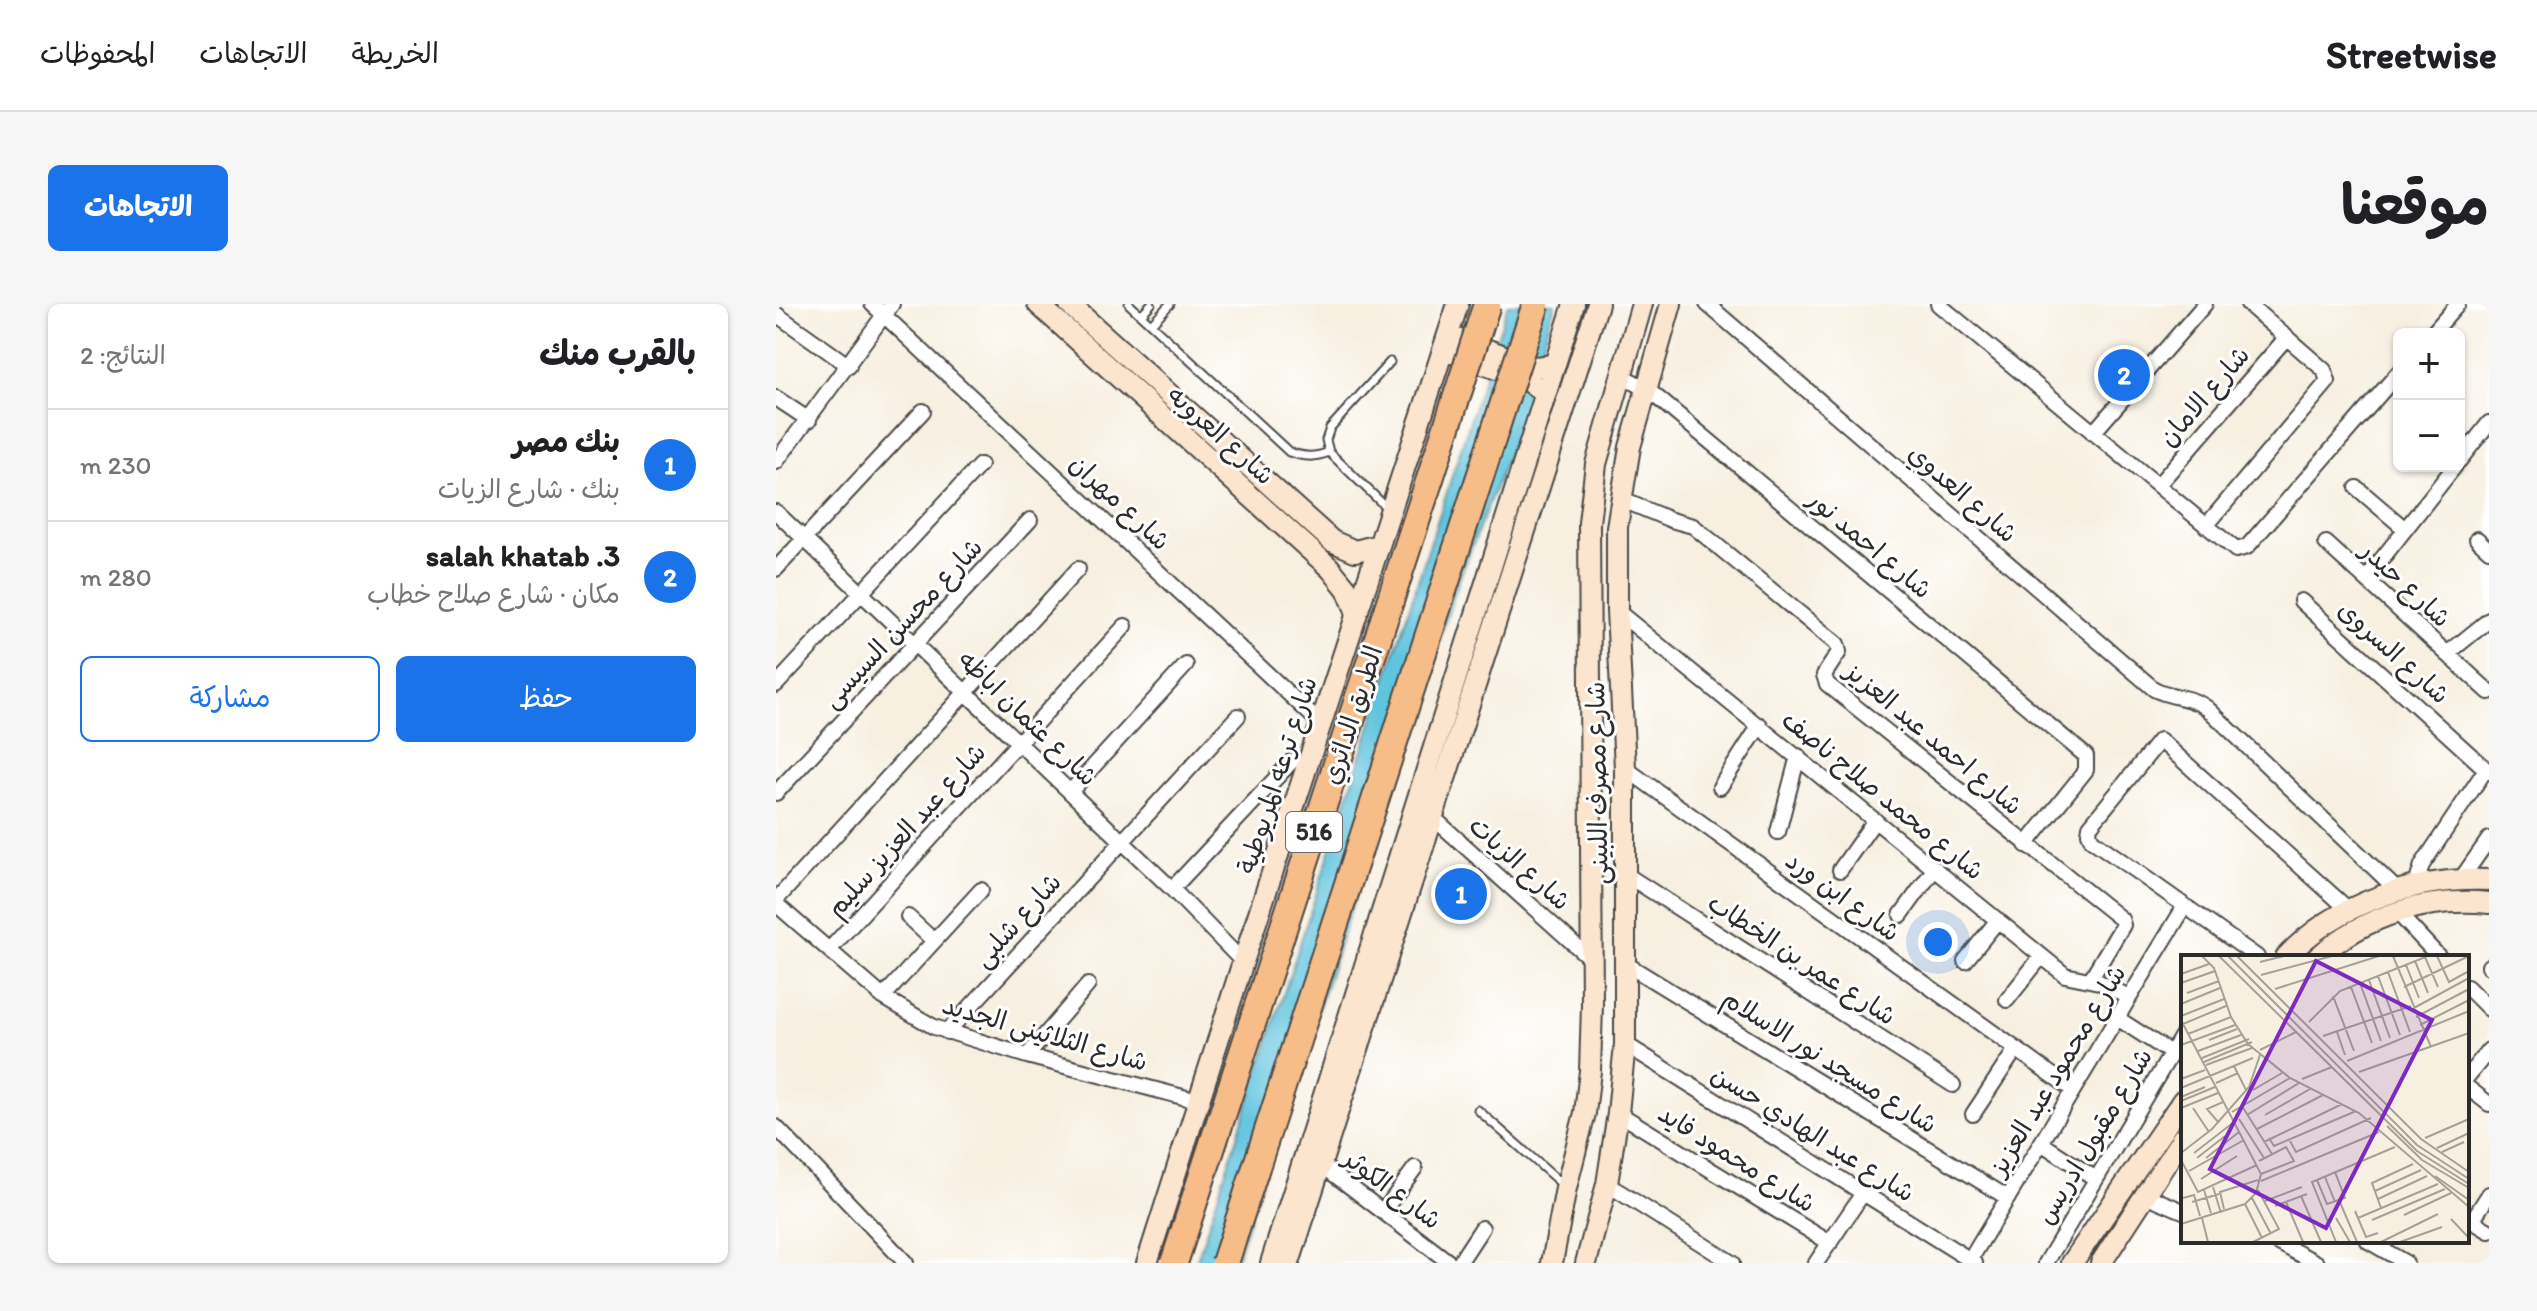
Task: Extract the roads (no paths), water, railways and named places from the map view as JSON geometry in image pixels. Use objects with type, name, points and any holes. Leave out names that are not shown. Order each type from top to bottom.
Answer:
[{"type":"highway","name":"الطريق الدائري","points":[[1174,1263],[1487,304]]},
{"type":"highway","name":"الطريق الدائري","points":[[1225,1263],[1536,304]]},
{"type":"main road","name":"شارع العروبه","points":[[1038,304],[1337,575],[1352,597],[1357,613]]},
{"type":"main road","name":"شارع العروبه","points":[[1069,304],[1339,546],[1355,551],[1379,545]]},
{"type":"main road","points":[[1289,1263],[1314,1160],[1415,801],[1574,304]]},
{"type":"main road","points":[[1271,1263],[1314,1160],[1433,817],[1598,304]]},
{"type":"main road","name":"شارع مصرف اللبينى","points":[[1552,1263],[1566,1188],[1585,1113],[1590,1071],[1589,523],[1596,464],[1642,304]]},
{"type":"main road","name":"شارع مصرف اللبينى","points":[[1586,1263],[1607,1184],[1625,1044],[1625,768],[1616,554],[1620,499],[1630,447],[1671,304]]},
{"type":"main road","points":[[1453,312],[1465,341],[1534,367],[1554,365]]},
{"type":"main road","name":"شارع ترعه المريوطية","points":[[1147,1263],[1442,355],[1453,312]]},
{"type":"main road","points":[[1442,355],[1460,356],[1528,380],[1545,395]]},
{"type":"main road","points":[[1284,528],[1297,511]]},
{"type":"main road","points":[[2288,955],[2309,936],[2349,910],[2461,879],[2489,880]]},
{"type":"main road","points":[[2320,955],[2403,896],[2434,903],[2489,903]]},
{"type":"main road","points":[[2072,1263],[2181,1103]]},
{"type":"main road","points":[[2101,1263],[2181,1140]]},
{"type":"street","name":"شارع مهران","points":[[872,304],[888,309],[1322,725]]},
{"type":"street","name":"شارع العدوي","points":[[1707,304],[2154,689],[2196,701],[2211,712],[2403,896]]},
{"type":"street","points":[[1938,304],[2231,548],[2242,550],[2393,379]]},
{"type":"street","points":[[2093,433],[2205,304]]},
{"type":"street","points":[[2437,328],[2458,304]]},
{"type":"street","name":"شارع الامان","points":[[2206,526],[2326,386],[2324,370],[2259,307]]},
{"type":"street","points":[[776,462],[888,309]]},
{"type":"street","points":[[776,314],[849,366]]},
{"type":"street","name":"شارع الامان","points":[[2158,485],[2287,337]]},
{"type":"street","name":"شارع احمد نور","points":[[1620,375],[1647,389],[2086,756],[2086,770],[2026,845]]},
{"type":"street","points":[[776,398],[809,420]]},
{"type":"street","points":[[776,569],[923,411]]},
{"type":"street","points":[[2465,453],[2489,423]]},
{"type":"street","points":[[776,685],[980,465]]},
{"type":"street","points":[[2366,579],[2450,472]]},
{"type":"street","points":[[2357,488],[2405,529]]},
{"type":"street","name":"شارع احمد عبد العزيز","points":[[1620,499],[1693,526],[1837,644],[1839,652],[1824,675],[1827,684],[2122,920],[2123,925],[2090,980]]},
{"type":"street","name":"شارع عثمان اباظه","points":[[776,512],[1172,889],[1243,962]]},
{"type":"street","name":"شارع محسن السيسى","points":[[776,793],[1030,520]]},
{"type":"street","points":[[2477,539],[2489,550]]},
{"type":"street","name":"شارع حيدر","points":[[2326,543],[2489,692]]},
{"type":"street","points":[[776,902],[1078,569]]},
{"type":"street","name":"شارع السروى","points":[[2301,601],[2488,771]]},
{"type":"street","name":"شارع محمد صلاح ناصف","points":[[1617,611],[2041,957],[2065,975],[2090,980],[2129,997]]},
{"type":"street","points":[[2447,654],[2489,620]]},
{"type":"street","name":"شارع عبد العزيز سليم","points":[[829,950],[1125,626]]},
{"type":"street","points":[[1070,792],[1186,665]]},
{"type":"street","name":"شارع شلبى","points":[[947,1032],[1238,716]]},
{"type":"street","points":[[1720,787],[1760,725]]},
{"type":"street","points":[[2254,955],[2092,840],[2090,826],[2160,740],[2349,910]]},
{"type":"street","points":[[1778,832],[1798,756]]},
{"type":"street","points":[[1172,889],[1292,761]]},
{"type":"street","name":"شارع ابن ورد","points":[[1625,768],[2073,1090]]},
{"type":"street","points":[[2438,955],[2403,896],[2488,771]]},
{"type":"street","name":"شارع الزيات","points":[[1415,801],[1592,960]]},
{"type":"street","points":[[1840,870],[1875,820]]},
{"type":"street","points":[[2461,879],[2489,839]]},
{"type":"street","points":[[1901,915],[1935,868]]},
{"type":"street","name":"شارع عمر بن الخطاب","points":[[1625,874],[1953,1085]]},
{"type":"street","points":[[883,997],[981,890]]},
{"type":"street","name":"شارع الثلاثينى الجديد","points":[[776,902],[883,997],[907,1014],[947,1032],[1027,1056],[1198,1101]]},
{"type":"street","name":"شارع محمود عبد العزيز","points":[[1973,1262],[2008,1198],[2185,906]]},
{"type":"street","points":[[908,917],[934,941]]},
{"type":"street","points":[[1965,961],[1998,920]]},
{"type":"street","points":[[2230,955],[2237,943]]},
{"type":"street","points":[[2007,1000],[2041,957]]},
{"type":"street","name":"شارع مسجد نور الاسلام","points":[[1626,964],[2008,1198]]},
{"type":"street","points":[[1027,1056],[1088,985]]},
{"type":"street","points":[[2469,989],[2489,1009]]},
{"type":"street","points":[[2117,1018],[2171,1053]]},
{"type":"street","name":"شارع مقبول ادريس","points":[[2046,1263],[2181,1037]]},
{"type":"street","name":"شارع عبد الهادي حسن","points":[[1625,1044],[1973,1262]]},
{"type":"street","points":[[1973,1114],[2016,1049]]},
{"type":"street","points":[[2469,1075],[2489,1050]]},
{"type":"street","points":[[2469,1089],[2489,1104]]},
{"type":"street","name":"شارع محمود فايد","points":[[1618,1113],[1830,1243]]},
{"type":"street","points":[[776,1127],[906,1263]]},
{"type":"street","points":[[2041,1143],[2096,1179]]},
{"type":"street","name":"شارع الكوثر","points":[[1314,1160],[1450,1263]]},
{"type":"street","points":[[1383,1212],[1415,1168]]},
{"type":"street","points":[[1607,1184],[1732,1263]]},
{"type":"street","points":[[1816,1263],[1863,1193]]},
{"type":"street","points":[[2489,1194],[2470,1220],[2489,1231]]},
{"type":"street","points":[[2145,1195],[2181,1210]]},
{"type":"street","points":[[1459,1263],[1482,1228]]},
{"type":"street","points":[[2279,1243],[2317,1263]]},
{"type":"street","points":[[2371,1243],[2406,1263]]},
{"type":"lane","points":[[1129,304],[1289,452],[1302,457],[1316,457],[1329,452]]},
{"type":"lane","points":[[1141,315],[1151,304]]},
{"type":"lane","points":[[1151,324],[1170,304]]},
{"type":"lane","points":[[1390,362],[1330,428],[1326,440],[1329,452],[1390,511]]},
{"type":"lane","points":[[1478,1110],[1566,1188]]},
{"type":"water","points":[[1508,304],[1555,304],[1516,434],[1459,580],[1235,1263],[1196,1263]]},
{"type":"place","name":"3. salah khatab","points":[[2124,375]]},
{"type":"place","name":"بنك مصر","points":[[1461,894]]}]
